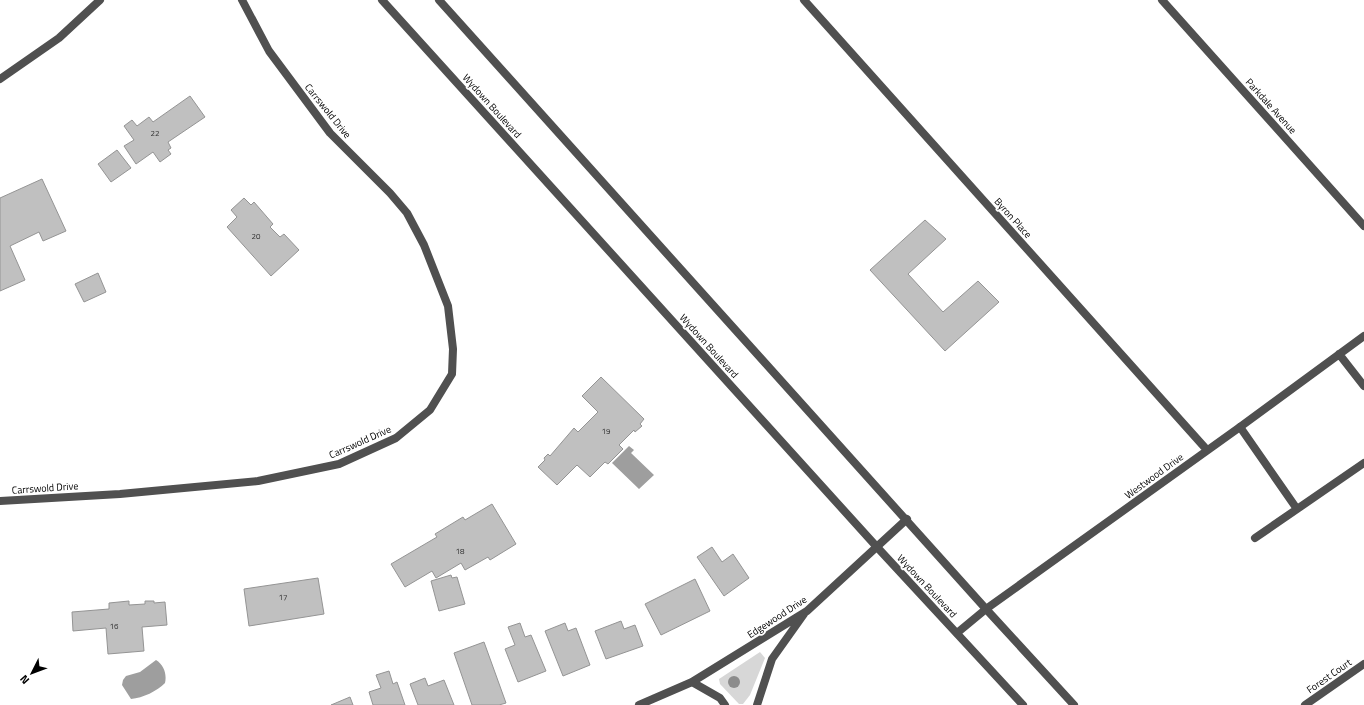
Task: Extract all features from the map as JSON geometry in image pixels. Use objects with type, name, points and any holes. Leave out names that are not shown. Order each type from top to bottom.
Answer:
[{"type":"street","points":[[0,80],[59,38],[100,0]]},
{"type":"street","name":"Carrswold Drive","points":[[0,501],[120,494],[258,481],[339,464],[396,438],[430,410],[452,374],[453,348],[448,306],[424,245],[406,213],[390,193],[330,133],[269,51],[242,0]]},
{"type":"street","name":"Wydown Boulevard","points":[[382,0],[876,546],[1023,705]]},
{"type":"street","points":[[439,0],[1074,705]]},
{"type":"street","name":"Byron Place","points":[[804,0],[1207,450]]},
{"type":"street","name":"Parkdale Avenue","points":[[1162,0],[1364,226]]},
{"type":"street","name":"Westwood Drive","points":[[957,633],[986,609],[1364,336]]},
{"type":"street","points":[[1339,354],[1364,386]]},
{"type":"street","points":[[1240,427],[1297,509]]},
{"type":"street","points":[[1255,538],[1364,463]]},
{"type":"street","name":"Edgewood Drive","points":[[639,705],[692,682],[807,611],[907,519]]},
{"type":"street","points":[[757,705],[772,659],[807,611]]},
{"type":"street","name":"Forest Court","points":[[1305,705],[1364,664]]},
{"type":"street","points":[[692,682],[720,698],[725,705]]},
{"type":"shaded area","points":[[629,446],[634,450],[631,453],[654,475],[639,489],[612,463]]},
{"type":"shaded area","points":[[760,652],[765,658],[750,695],[743,704],[739,704],[720,684],[719,679]]},
{"type":"shaded area","points":[[156,660],[161,664],[164,670],[166,676],[165,683],[150,694],[131,699],[122,685],[123,680],[126,676],[140,672]]},
{"type":"building","points":[[190,96],[205,117],[168,142],[171,148],[168,150],[171,154],[160,162],[153,152],[136,164],[124,146],[134,140],[124,126],[132,120],[137,126],[149,117],[153,122]]},
{"type":"building","points":[[117,150],[131,168],[111,182],[98,164]]},
{"type":"building","points":[[42,179],[66,231],[43,241],[39,232],[10,246],[25,280],[0,291],[0,198]]},
{"type":"building","points":[[244,198],[251,205],[254,202],[273,224],[270,227],[280,237],[284,234],[299,250],[271,276],[227,227],[237,217],[231,210]]},
{"type":"building","points":[[925,220],[946,239],[908,274],[943,312],[978,281],[999,302],[945,351],[870,270]]},
{"type":"building","points":[[98,273],[106,292],[84,302],[75,284]]},
{"type":"building","points":[[601,377],[644,419],[640,424],[642,426],[635,432],[634,430],[619,445],[623,449],[608,464],[605,462],[590,477],[577,465],[557,485],[538,467],[545,460],[544,458],[548,454],[550,456],[574,428],[578,432],[598,412],[582,396]]},
{"type":"building","points":[[492,504],[516,544],[490,560],[488,557],[465,570],[461,563],[436,578],[432,571],[405,587],[391,564],[437,537],[435,534],[463,517],[465,520]]},
{"type":"building","points":[[712,547],[722,562],[733,554],[749,578],[724,596],[697,557]]},
{"type":"building","points":[[451,575],[452,578],[457,577],[465,604],[439,611],[431,581]]},
{"type":"building","points":[[318,578],[324,614],[249,626],[244,589]]},
{"type":"building","points":[[695,579],[710,611],[661,635],[645,604]]},
{"type":"building","points":[[129,601],[129,605],[145,604],[145,601],[154,601],[154,603],[165,602],[167,625],[142,627],[144,651],[108,654],[106,628],[73,631],[72,612],[109,609],[109,603]]},
{"type":"building","points":[[621,621],[624,629],[635,625],[643,646],[606,659],[595,631]]},
{"type":"building","points":[[520,623],[525,637],[531,635],[546,671],[518,682],[505,649],[515,645],[508,627]]},
{"type":"building","points":[[565,623],[568,631],[576,628],[590,665],[563,676],[545,631]]},
{"type":"building","points":[[484,642],[506,703],[499,705],[472,705],[454,653]]},
{"type":"building","points":[[389,671],[393,684],[397,682],[405,705],[373,705],[369,692],[381,688],[376,675]]},
{"type":"building","points":[[425,678],[428,686],[444,680],[454,705],[418,705],[410,684]]},
{"type":"building","points":[[350,697],[353,705],[331,705]]}]
